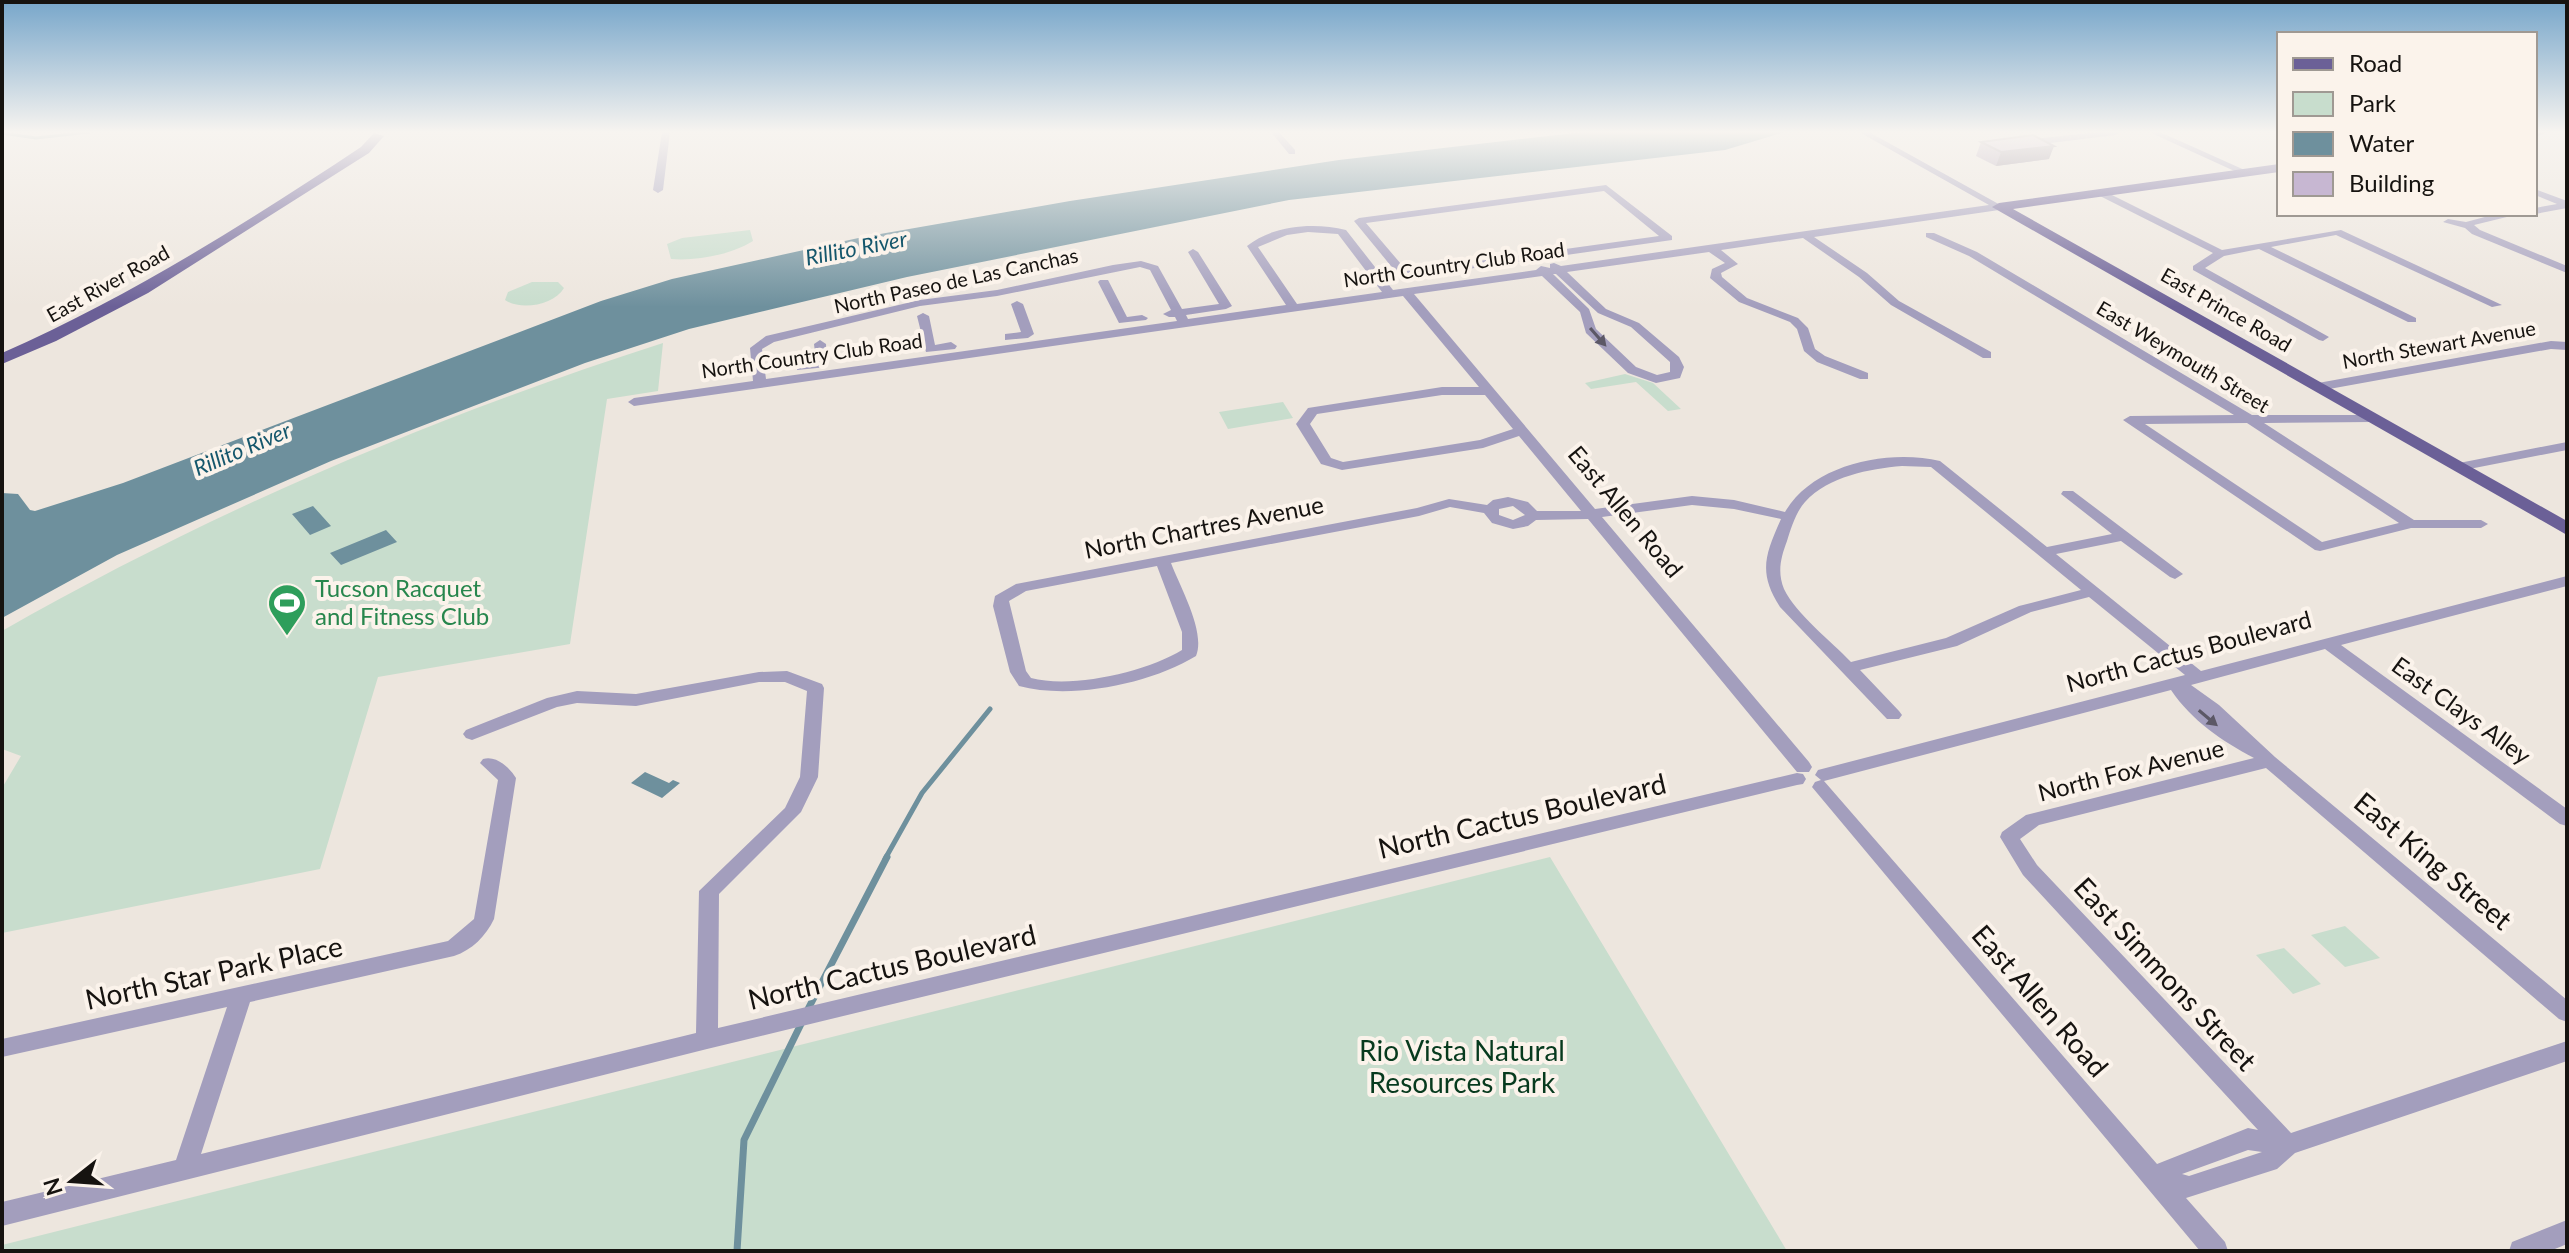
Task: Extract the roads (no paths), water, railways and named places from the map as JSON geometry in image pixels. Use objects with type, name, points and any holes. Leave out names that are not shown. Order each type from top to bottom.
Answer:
[{"type":"main road","name":"East River Road","points":[[2,359],[101,314],[266,217],[305,190]]},
{"type":"main road","name":"North Country Club Road","points":[[1999,207],[2118,190]]},
{"type":"main road","points":[[2051,200],[2037,210],[2040,219],[2064,244]]},
{"type":"main road","name":"East Prince Road","points":[[1999,207],[2567,529]]},
{"type":"street","points":[[1587,190],[1359,221],[1404,275],[1668,238],[1609,190]]},
{"type":"street","name":"East Prince Road","points":[[1969,190],[1999,207]]},
{"type":"street","points":[[2101,193],[2221,253]]},
{"type":"street","points":[[2537,193],[2567,205]]},
{"type":"street","points":[[2537,211],[2567,205]]},
{"type":"street","name":"North Country Club Road","points":[[634,402],[759,379],[1181,318],[1294,308],[1999,207]]},
{"type":"street","points":[[2468,225],[2472,221],[2502,216]]},
{"type":"street","points":[[2448,222],[2468,225],[2476,232],[2567,270]]},
{"type":"street","name":"East Allen Road","points":[[1294,308],[1252,246],[1279,235],[1314,228],[1342,232],[1490,391],[1594,514],[1800,773]]},
{"type":"street","points":[[2323,337],[2197,268],[2221,253],[2337,232],[2496,305]]},
{"type":"street","points":[[1805,235],[1863,275],[1895,303],[1987,355]]},
{"type":"street","name":"East Weymouth Street","points":[[1930,235],[1973,254],[2248,418],[2411,524]]},
{"type":"street","points":[[2262,247],[2412,320]]},
{"type":"street","points":[[1711,248],[1733,264],[1716,271],[1716,278],[1743,300],[1794,320],[1802,328],[1810,351],[1821,359],[1864,376]]},
{"type":"street","points":[[1104,282],[1123,321],[1181,318],[1226,306],[1193,252]]},
{"type":"street","points":[[1530,259],[1585,311],[1590,330],[1632,370],[1656,379],[1676,375],[1678,367],[1675,360],[1635,325],[1602,311],[1544,256]]},
{"type":"street","name":"North Paseo de Las Canchas","points":[[759,379],[756,348],[770,339],[920,303],[997,293],[1113,268],[1141,264],[1154,268],[1181,318]]},
{"type":"street","points":[[923,316],[930,349],[976,348],[1028,334],[1017,304]]},
{"type":"street","points":[[759,379],[823,364],[820,344]]},
{"type":"street","name":"North Stewart Avenue","points":[[2318,387],[2551,345],[2567,346]]},
{"type":"street","points":[[1490,391],[1442,391],[1313,411],[1303,424],[1326,461],[1342,466],[1483,444],[1522,430]]},
{"type":"street","points":[[2371,418],[2348,424],[2294,424],[2248,418],[2130,420],[2320,547],[2411,524],[2481,524]]},
{"type":"street","points":[[2459,467],[2567,446]]},
{"type":"street","points":[[1893,715],[1774,588],[1769,568],[1788,517],[1802,498],[1825,481],[1906,460],[1935,464],[2198,677]]},
{"type":"street","points":[[2068,494],[2175,574]]},
{"type":"street","name":"North Chartres Avenue","points":[[1490,510],[1496,521],[1508,525],[1521,524],[1532,515],[1562,519],[1702,501],[1747,506],[1788,517]]},
{"type":"street","name":"North Chartres Avenue","points":[[1490,510],[1496,504],[1513,502],[1528,508],[1532,515]]},
{"type":"street","name":"North Chartres Avenue","points":[[1162,560],[1193,639],[1190,652],[1168,666],[1051,689],[1035,687],[1018,672],[1001,599],[1021,587],[1162,560],[1419,512],[1437,515],[1456,512],[1461,507],[1490,510]]},
{"type":"street","points":[[2046,552],[2124,536]]},
{"type":"street","name":"North Cactus Boulevard","points":[[1822,781],[2326,642],[2567,581]]},
{"type":"street","points":[[1847,668],[1951,642],[2025,609],[2094,591]]},
{"type":"street","name":"East Clays Alley","points":[[2326,642],[2567,819]]},
{"type":"street","points":[[472,734],[553,702],[577,697],[636,700],[753,677],[787,676],[816,688],[809,777],[792,812],[709,891],[707,1040]]},
{"type":"street","name":"East King Street","points":[[2175,683],[2208,704],[2248,738],[2265,758],[2567,1013]]},
{"type":"street","name":"North Fox Avenue","points":[[2009,837],[2033,820],[2265,758]]},
{"type":"street","name":"North Star Park Place","points":[[2,1048],[241,998],[439,952],[474,939],[484,919],[507,778],[489,763]]},
{"type":"street","points":[[1800,773],[1807,787],[1822,781]]},
{"type":"street","name":"North Cactus Boulevard","points":[[2,1214],[1800,773]]},
{"type":"street","name":"East Allen Road","points":[[1822,781],[2216,1251]]},
{"type":"street","name":"East Simmons Street","points":[[2009,837],[2030,870],[2287,1145]]},
{"type":"street","points":[[184,1171],[241,998]]},
{"type":"street","points":[[2156,1179],[2189,1187],[2269,1161],[2287,1145],[2567,1051]]},
{"type":"street","points":[[2521,1251],[2567,1232]]},
{"type":"water","name":"Rillito River","points":[[1139,190],[1372,190],[1289,200],[907,277],[689,329],[585,363],[331,461],[117,555],[2,618],[2,493],[18,494],[30,510],[35,511],[123,483],[601,301],[672,279],[863,237]]},
{"type":"water","points":[[313,506],[331,526],[310,535],[292,514]]},
{"type":"water","points":[[386,530],[397,542],[341,565],[330,553]]},
{"type":"water","points":[[645,772],[669,783],[673,780],[680,783],[662,798],[631,783]]},
{"type":"waterway","points":[[885,859],[922,793],[990,709]]},
{"type":"waterway","points":[[807,1011],[887,857]]},
{"type":"waterway","points":[[737,1251],[744,1140],[801,1024]]},
{"type":"place","name":"Tucson Racquet and Fitness Club","points":[[287,637]]},
{"type":"park label","name":"Rio Vista Natural Resources Park","points":[[1462,1067]]}]
